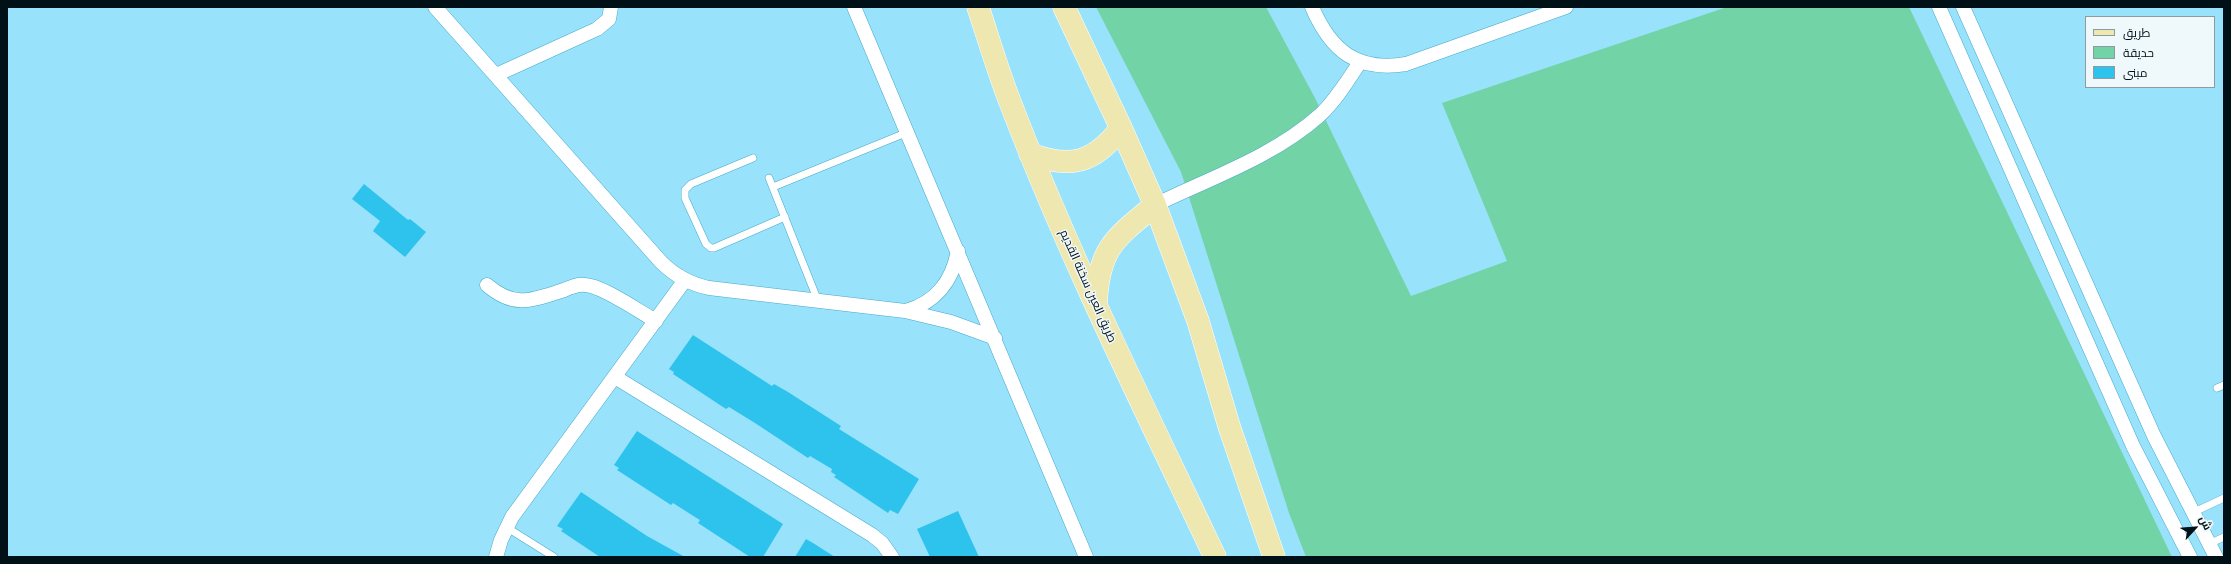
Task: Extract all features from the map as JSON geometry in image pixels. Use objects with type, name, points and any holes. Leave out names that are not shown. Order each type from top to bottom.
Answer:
[{"type":"main road","name":"طريق العين سخنة القديم","points":[[978,7],[1011,105],[1030,154],[1096,306],[1215,557]]},
{"type":"main road","points":[[1064,7],[1121,128],[1155,205],[1198,321],[1229,426],[1274,557]]},
{"type":"main road","points":[[1030,154],[1050,162],[1071,162],[1091,156],[1108,144],[1121,128]]},
{"type":"main road","points":[[1096,306],[1097,278],[1103,257],[1115,239],[1155,205]]},
{"type":"street","points":[[435,7],[660,262],[685,280],[709,288],[905,311],[951,322],[994,338]]},
{"type":"street","points":[[496,75],[597,29],[609,19],[611,7]]},
{"type":"street","points":[[854,7],[1086,557]]},
{"type":"street","points":[[1312,7],[1324,32],[1334,44],[1346,54],[1360,62],[1375,66],[1406,64],[1566,7]]},
{"type":"street","points":[[1939,7],[2133,446],[2190,557]]},
{"type":"street","points":[[1963,7],[2154,436],[2192,513],[2216,557]]},
{"type":"street","points":[[1155,205],[1247,162],[1298,132],[1320,114],[1341,91],[1360,62]]},
{"type":"street","points":[[905,311],[928,302],[941,290],[952,275],[958,251]]},
{"type":"street","points":[[496,557],[506,527],[685,280]]},
{"type":"street","points":[[487,285],[499,295],[513,301],[528,301],[578,285],[591,286],[656,321]]},
{"type":"street","points":[[615,377],[872,535],[882,543],[892,557]]},
{"type":"lane","points":[[772,187],[908,132]]},
{"type":"lane","points":[[753,158],[691,184],[685,190],[685,198],[706,244],[711,248],[714,248],[785,217]]},
{"type":"lane","points":[[769,178],[818,301]]},
{"type":"lane","points":[[2192,513],[2224,498]]},
{"type":"lane","points":[[506,527],[554,557]]},
{"type":"lane","points":[[2209,544],[2224,537]]},
{"type":"green space","points":[[1096,7],[1266,7],[1315,98],[1411,296],[1507,261],[1442,103],[1727,7],[1909,7],[2172,557],[1306,557],[1289,513],[1181,172]]},
{"type":"building","points":[[364,184],[408,220],[410,219],[426,232],[405,257],[373,231],[380,221],[352,199]]},
{"type":"building","points":[[693,335],[772,386],[774,384],[788,392],[841,426],[839,429],[919,479],[898,514],[890,510],[888,513],[834,477],[836,475],[831,472],[832,469],[810,456],[808,458],[729,407],[726,409],[673,374],[674,372],[669,369]]},
{"type":"building","points":[[637,431],[783,524],[763,557],[750,557],[698,523],[700,520],[673,503],[671,505],[617,470],[619,468],[614,465]]},
{"type":"building","points":[[581,492],[647,536],[685,557],[600,557],[561,531],[563,529],[557,526]]},
{"type":"building","points":[[958,511],[979,557],[930,557],[917,529]]},
{"type":"building","points":[[806,539],[813,543],[835,557],[795,557]]}]
